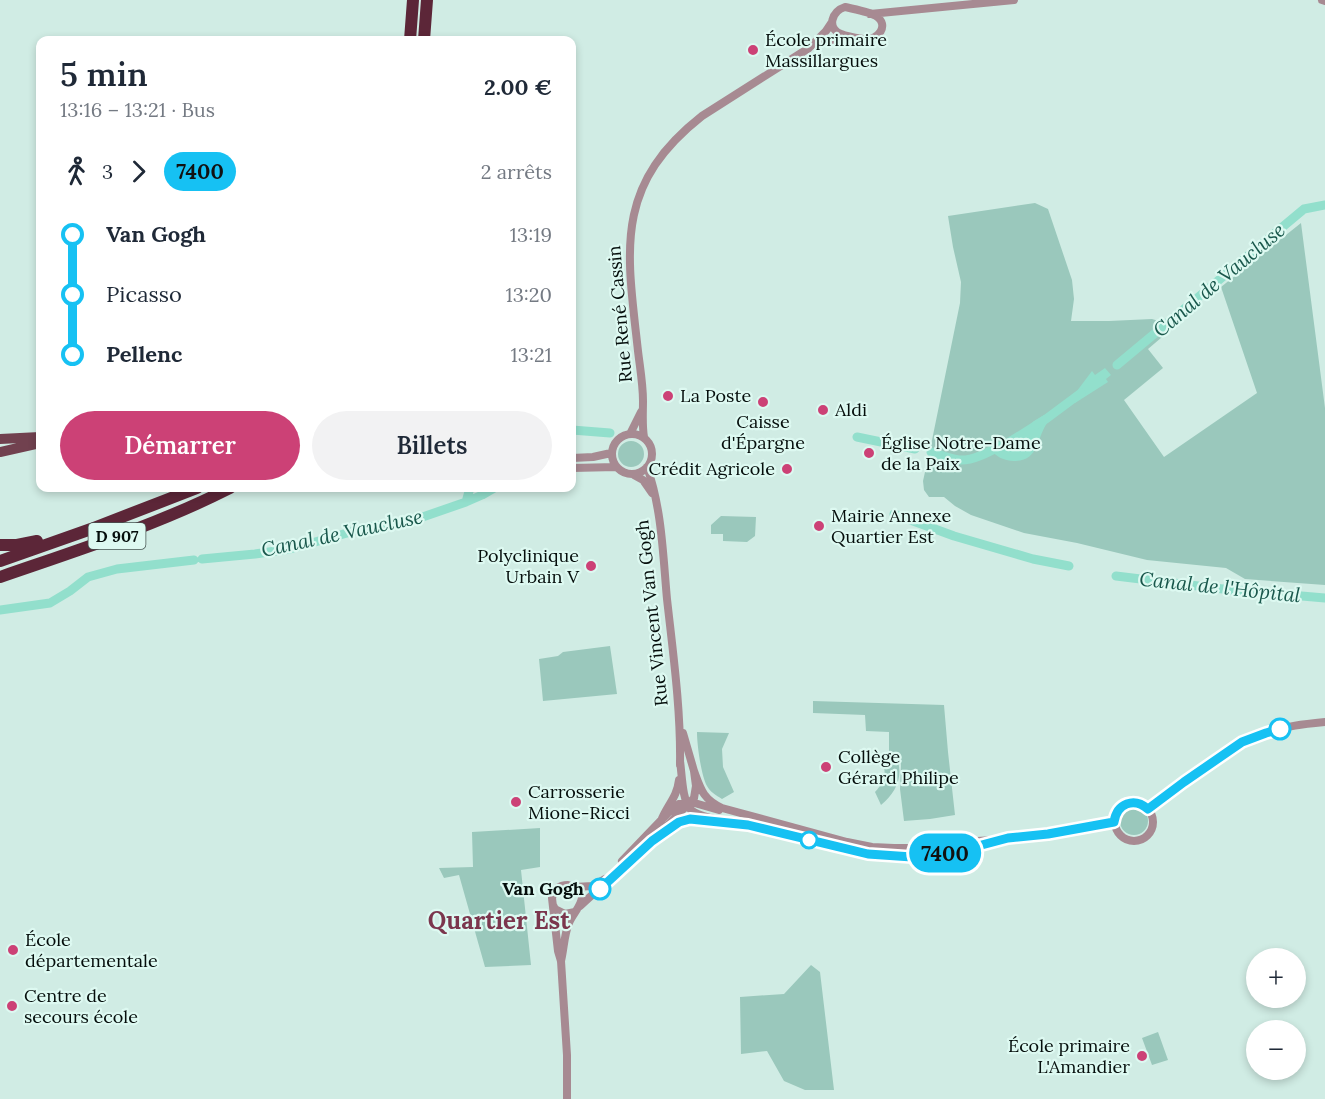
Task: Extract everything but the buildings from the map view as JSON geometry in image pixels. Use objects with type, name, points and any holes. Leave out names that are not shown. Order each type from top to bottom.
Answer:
[{"type":"highway","points":[[424,36],[427,0]]},
{"type":"highway","points":[[410,36],[413,1]]},
{"type":"highway","name":"D 907","points":[[0,561],[187,492]]},
{"type":"highway","name":"D 907","points":[[0,577],[164,518],[222,492]]},
{"type":"highway","points":[[0,545],[17,545],[91,529]]},
{"type":"main road","points":[[0,439],[36,436]]},
{"type":"main road","points":[[0,452],[36,444]]},
{"type":"street","points":[[870,14],[1014,0]]},
{"type":"street","name":"Rue René Cassin","points":[[644,437],[642,388],[629,250],[631,225],[647,176],[665,150],[702,116],[809,48],[826,31],[836,11],[845,7],[870,14]]},
{"type":"street","points":[[832,22],[836,31],[870,39],[878,36],[891,18],[903,11]]},
{"type":"street","points":[[870,14],[879,19],[882,29]]},
{"type":"street","name":"Rue René Cassin","points":[[809,48],[846,35]]},
{"type":"street","name":"Rue René Cassin","points":[[630,434],[642,408]]},
{"type":"street","points":[[630,434],[644,437],[652,449],[652,459],[647,468],[634,475],[627,474],[616,467],[611,453],[612,447],[619,438],[630,434]]},
{"type":"street","points":[[576,458],[593,458],[611,453]]},
{"type":"street","points":[[576,468],[616,467]]},
{"type":"street","name":"Rue Vincent Van Gogh","points":[[647,468],[659,521],[680,724],[677,794],[661,821]]},
{"type":"street","name":"Rue Vincent Van Gogh","points":[[634,475],[647,484],[655,498]]},
{"type":"street","points":[[1148,809],[1242,742],[1280,729],[1325,723]]},
{"type":"street","name":"Rue Vincent Van Gogh","points":[[574,886],[593,886],[603,881],[675,806],[688,804],[695,795],[694,771],[680,724]]},
{"type":"street","name":"Rue Vincent Van Gogh","points":[[680,761],[688,804]]},
{"type":"street","points":[[694,771],[706,798],[722,808],[872,847],[918,848],[1048,834],[1114,822]]},
{"type":"street","points":[[1138,803],[1148,809],[1153,818],[1152,829],[1141,840],[1131,841],[1121,836],[1114,822],[1118,811],[1127,804],[1138,803]]},
{"type":"street","points":[[688,804],[738,812]]},
{"type":"street","points":[[688,804],[692,811],[699,815],[868,854],[936,855],[1008,838]]},
{"type":"street","points":[[552,904],[555,909],[565,914],[578,909],[652,841],[688,804]]},
{"type":"street","points":[[652,841],[684,820],[736,823]]},
{"type":"street","points":[[561,961],[568,925],[582,897],[574,886],[568,885],[559,887],[552,894],[561,961],[567,1056],[567,1099]]},
{"type":"shaded area","points":[[1035,203],[1048,209],[1072,280],[1074,299],[1071,321],[1152,319],[1175,326],[1148,349],[1163,368],[1124,400],[1164,457],[1257,393],[1221,287],[1301,223],[1325,408],[1325,585],[1245,579],[1226,568],[1147,560],[1024,533],[971,515],[944,497],[929,497],[924,490],[923,481],[960,303],[961,282],[948,216]]},
{"type":"shaded area","points":[[1105,368],[1111,375],[1106,379],[1108,382],[1075,403],[1070,397],[1092,371],[1095,375]]},
{"type":"shaded area","points":[[1044,415],[1048,422],[1029,457],[1022,460],[1007,460],[997,456],[990,449]]},
{"type":"shaded area","points":[[631,441],[640,445],[644,454],[640,463],[631,467],[622,463],[618,454],[622,445]]},
{"type":"shaded area","points":[[721,516],[756,517],[755,536],[747,542],[723,541],[723,534],[711,534],[711,525]]},
{"type":"shaded area","points":[[610,646],[617,694],[543,701],[539,659],[558,656],[563,652]]},
{"type":"shaded area","points":[[813,701],[944,705],[955,815],[904,821],[899,753],[889,752],[889,732],[866,731],[865,715],[813,713]]},
{"type":"shaded area","points":[[697,732],[729,733],[722,749],[723,767],[734,792],[722,799],[710,790],[705,781]]},
{"type":"shaded area","points":[[879,754],[895,754],[899,769],[895,788],[881,805],[875,792],[885,774]]},
{"type":"shaded area","points":[[1134,807],[1144,811],[1148,821],[1144,831],[1134,835],[1124,831],[1120,821],[1124,811]]},
{"type":"shaded area","points":[[540,828],[540,867],[521,870],[531,965],[485,967],[459,875],[444,878],[439,868],[473,867],[472,832]]},
{"type":"shaded area","points":[[811,965],[820,972],[834,1090],[805,1090],[784,1081],[767,1051],[741,1054],[740,997],[784,994]]},
{"type":"shaded area","points":[[1158,1032],[1168,1060],[1152,1065],[1142,1038]]},
{"type":"waterway","name":"Canal de Vaucluse","points":[[1117,365],[1304,209],[1325,205]]},
{"type":"waterway","name":"Canal de Vaucluse","points":[[1036,425],[1081,393]]},
{"type":"waterway","name":"Canal de Vaucluse","points":[[576,430],[610,433]]},
{"type":"waterway","name":"Canal de Vaucluse","points":[[857,437],[915,449]]},
{"type":"waterway","name":"Canal de Vaucluse","points":[[931,452],[952,459],[964,460],[981,456],[1000,446]]},
{"type":"waterway","name":"Canal de Vaucluse","points":[[202,559],[290,549],[365,528],[414,520],[466,502],[469,492]]},
{"type":"waterway","name":"Canal de l'Hôpital","points":[[466,502],[487,492]]},
{"type":"waterway","name":"Canal de l'Hôpital","points":[[894,514],[954,536],[1033,559],[1069,566]]},
{"type":"waterway","name":"Canal de Vaucluse","points":[[0,610],[50,603],[88,577],[117,569],[194,560]]},
{"type":"waterway","name":"Canal de l'Hôpital","points":[[1116,576],[1231,590],[1325,598]]},
{"type":"bus line","name":"7400","points":[[600,889],[652,841],[679,822],[690,819],[748,825],[868,854],[912,857],[959,851],[1008,838],[1048,834],[1114,822],[1122,806],[1132,802],[1144,805],[1148,809],[1242,742],[1280,729]]},
{"type":"place","name":"École primaire Massillargues","points":[[753,50]]},
{"type":"place","name":"La Poste","points":[[668,396]]},
{"type":"place","name":"Caisse d'Épargne","points":[[763,402]]},
{"type":"place","name":"Aldi","points":[[823,410]]},
{"type":"place","name":"Église Notre-Dame de la Paix","points":[[869,453]]},
{"type":"place","name":"Crédit Agricole","points":[[787,469]]},
{"type":"place","name":"Mairie Annexe Quartier Est","points":[[819,526]]},
{"type":"place","name":"Polyclinique Urbain V","points":[[591,566]]},
{"type":"place","name":"Collège Gérard Philipe","points":[[826,767]]},
{"type":"place","name":"Carrosserie Mione-Ricci","points":[[516,802]]},
{"type":"place","name":"Van Gogh","points":[[600,889]]},
{"type":"place","name":"École départementale","points":[[13,950]]},
{"type":"place","name":"Centre de secours école","points":[[12,1006]]},
{"type":"place","name":"École primaire L'Amandier","points":[[1142,1056]]},
{"type":"district","name":"Quartier Est","points":[[499,921]]}]
